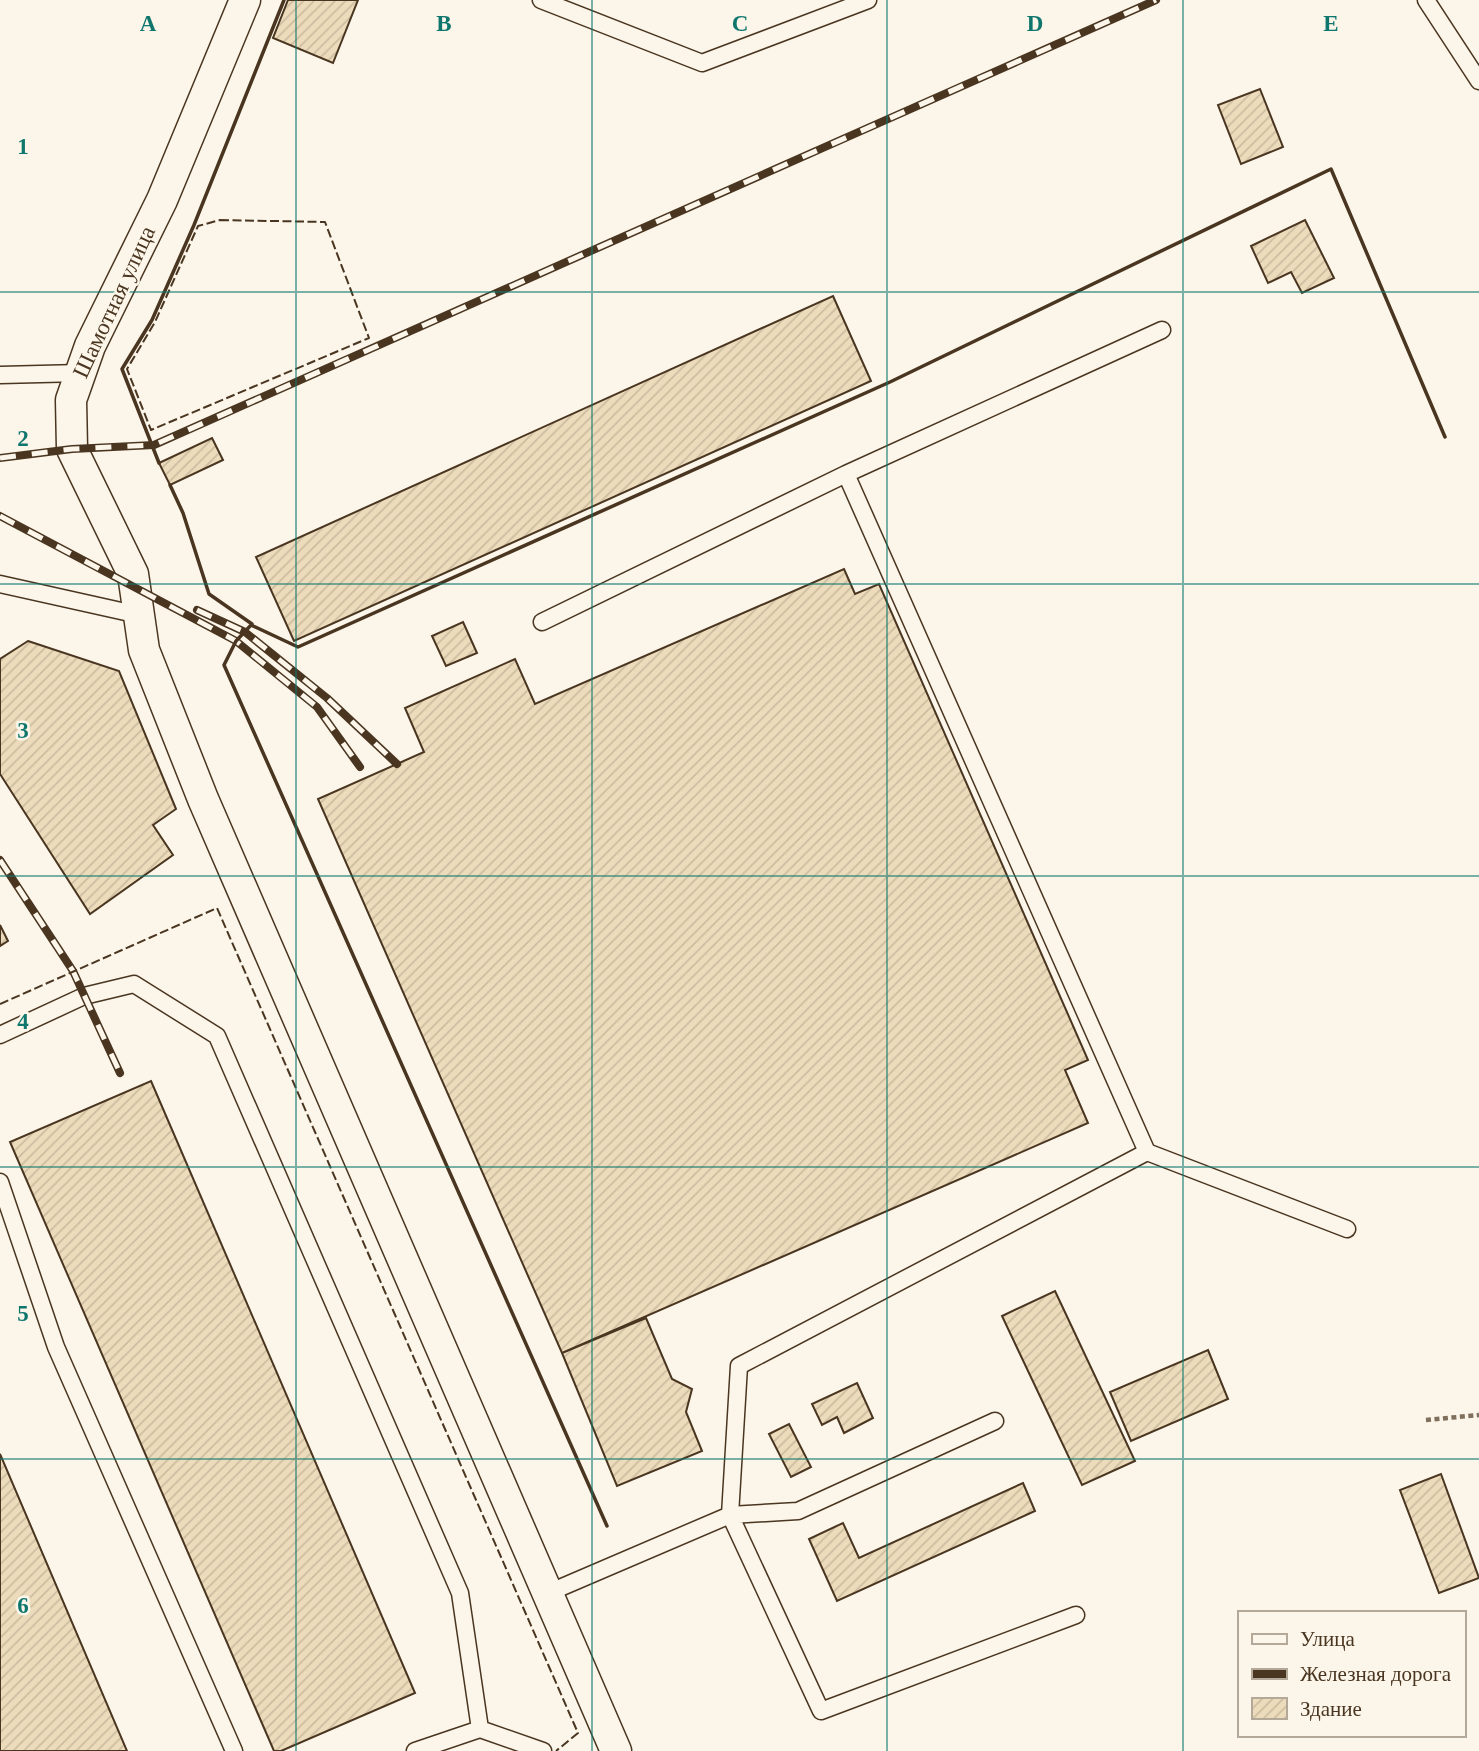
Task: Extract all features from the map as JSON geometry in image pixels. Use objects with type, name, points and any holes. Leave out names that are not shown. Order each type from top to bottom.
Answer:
[{"type":"street","name":"Шамотная улица","points":[[245,0],[162,200],[90,346],[71,400],[72,449],[133,574],[144,650],[203,799],[616,1751]]},
{"type":"lane","points":[[541,0],[702,63],[868,0]]},
{"type":"lane","points":[[1426,0],[1479,81]]},
{"type":"lane","points":[[542,622],[846,474],[1162,330]]},
{"type":"lane","points":[[0,375],[81,373]]},
{"type":"lane","points":[[846,474],[1147,1152],[1347,1229]]},
{"type":"lane","points":[[0,584],[139,615]]},
{"type":"lane","points":[[0,1035],[84,996],[134,984],[217,1036],[460,1593],[480,1729]]},
{"type":"lane","points":[[1076,1615],[821,1711],[730,1515],[739,1366],[1147,1152]]},
{"type":"lane","points":[[0,1182],[56,1347],[234,1751]]},
{"type":"lane","points":[[548,1593],[730,1515],[798,1511],[995,1421]]},
{"type":"lane","points":[[415,1751],[480,1729],[543,1751]]},
{"type":"path","points":[[1426,1420],[1479,1415]]},
{"type":"building","points":[[288,0],[358,0],[333,63],[273,38]]},
{"type":"building","points":[[1260,89],[1283,147],[1241,164],[1218,105]]},
{"type":"building","points":[[1305,220],[1334,278],[1302,293],[1291,272],[1268,283],[1251,246]]},
{"type":"building","points":[[833,296],[871,381],[294,641],[256,557]]},
{"type":"building","points":[[212,438],[223,460],[170,485],[159,463]]},
{"type":"building","points":[[844,569],[855,594],[879,584],[1088,1060],[1065,1070],[1088,1123],[562,1353],[318,799],[424,752],[405,708],[515,659],[535,704]]},
{"type":"building","points":[[463,622],[477,653],[446,666],[432,636]]},
{"type":"building","points":[[28,641],[119,671],[176,809],[153,825],[173,855],[90,914],[0,774],[0,659]]},
{"type":"building","points":[[0,925],[8,941],[0,946]]},
{"type":"building","points":[[151,1081],[415,1693],[281,1751],[274,1751],[10,1142]]},
{"type":"building","points":[[1055,1291],[1135,1461],[1082,1485],[1002,1316]]},
{"type":"building","points":[[646,1318],[672,1379],[692,1389],[686,1412],[702,1451],[617,1486],[562,1353]]},
{"type":"building","points":[[1208,1350],[1228,1399],[1131,1441],[1110,1392]]},
{"type":"building","points":[[857,1383],[873,1418],[844,1433],[837,1417],[822,1425],[812,1404]]},
{"type":"building","points":[[789,1424],[811,1467],[791,1477],[769,1434]]},
{"type":"building","points":[[0,1454],[127,1751],[0,1751]]},
{"type":"building","points":[[1441,1474],[1479,1578],[1439,1593],[1400,1490]]},
{"type":"building","points":[[1023,1483],[1035,1511],[837,1601],[809,1539],[843,1523],[859,1558]]},
{"type":"railway","points":[[0,458],[72,449],[154,445],[1156,0]]},
{"type":"railway","points":[[0,516],[236,641],[317,707],[360,767]]},
{"type":"railway","points":[[197,610],[245,632],[327,698],[397,764]]},
{"type":"railway","points":[[0,860],[73,971],[120,1073]]},
{"type":"fence","points":[[220,220],[325,222],[369,338],[151,430],[127,369],[155,322],[198,226],[220,220]]},
{"type":"fence","points":[[0,1004],[217,908],[578,1733],[556,1751]]},
{"type":"wall","points":[[159,463],[122,369],[152,320],[194,225],[284,0]]},
{"type":"wall","points":[[251,625],[298,647],[890,382],[1331,169],[1445,437]]},
{"type":"wall","points":[[170,485],[183,513],[209,594],[252,624],[236,641],[224,665],[607,1526]]}]
